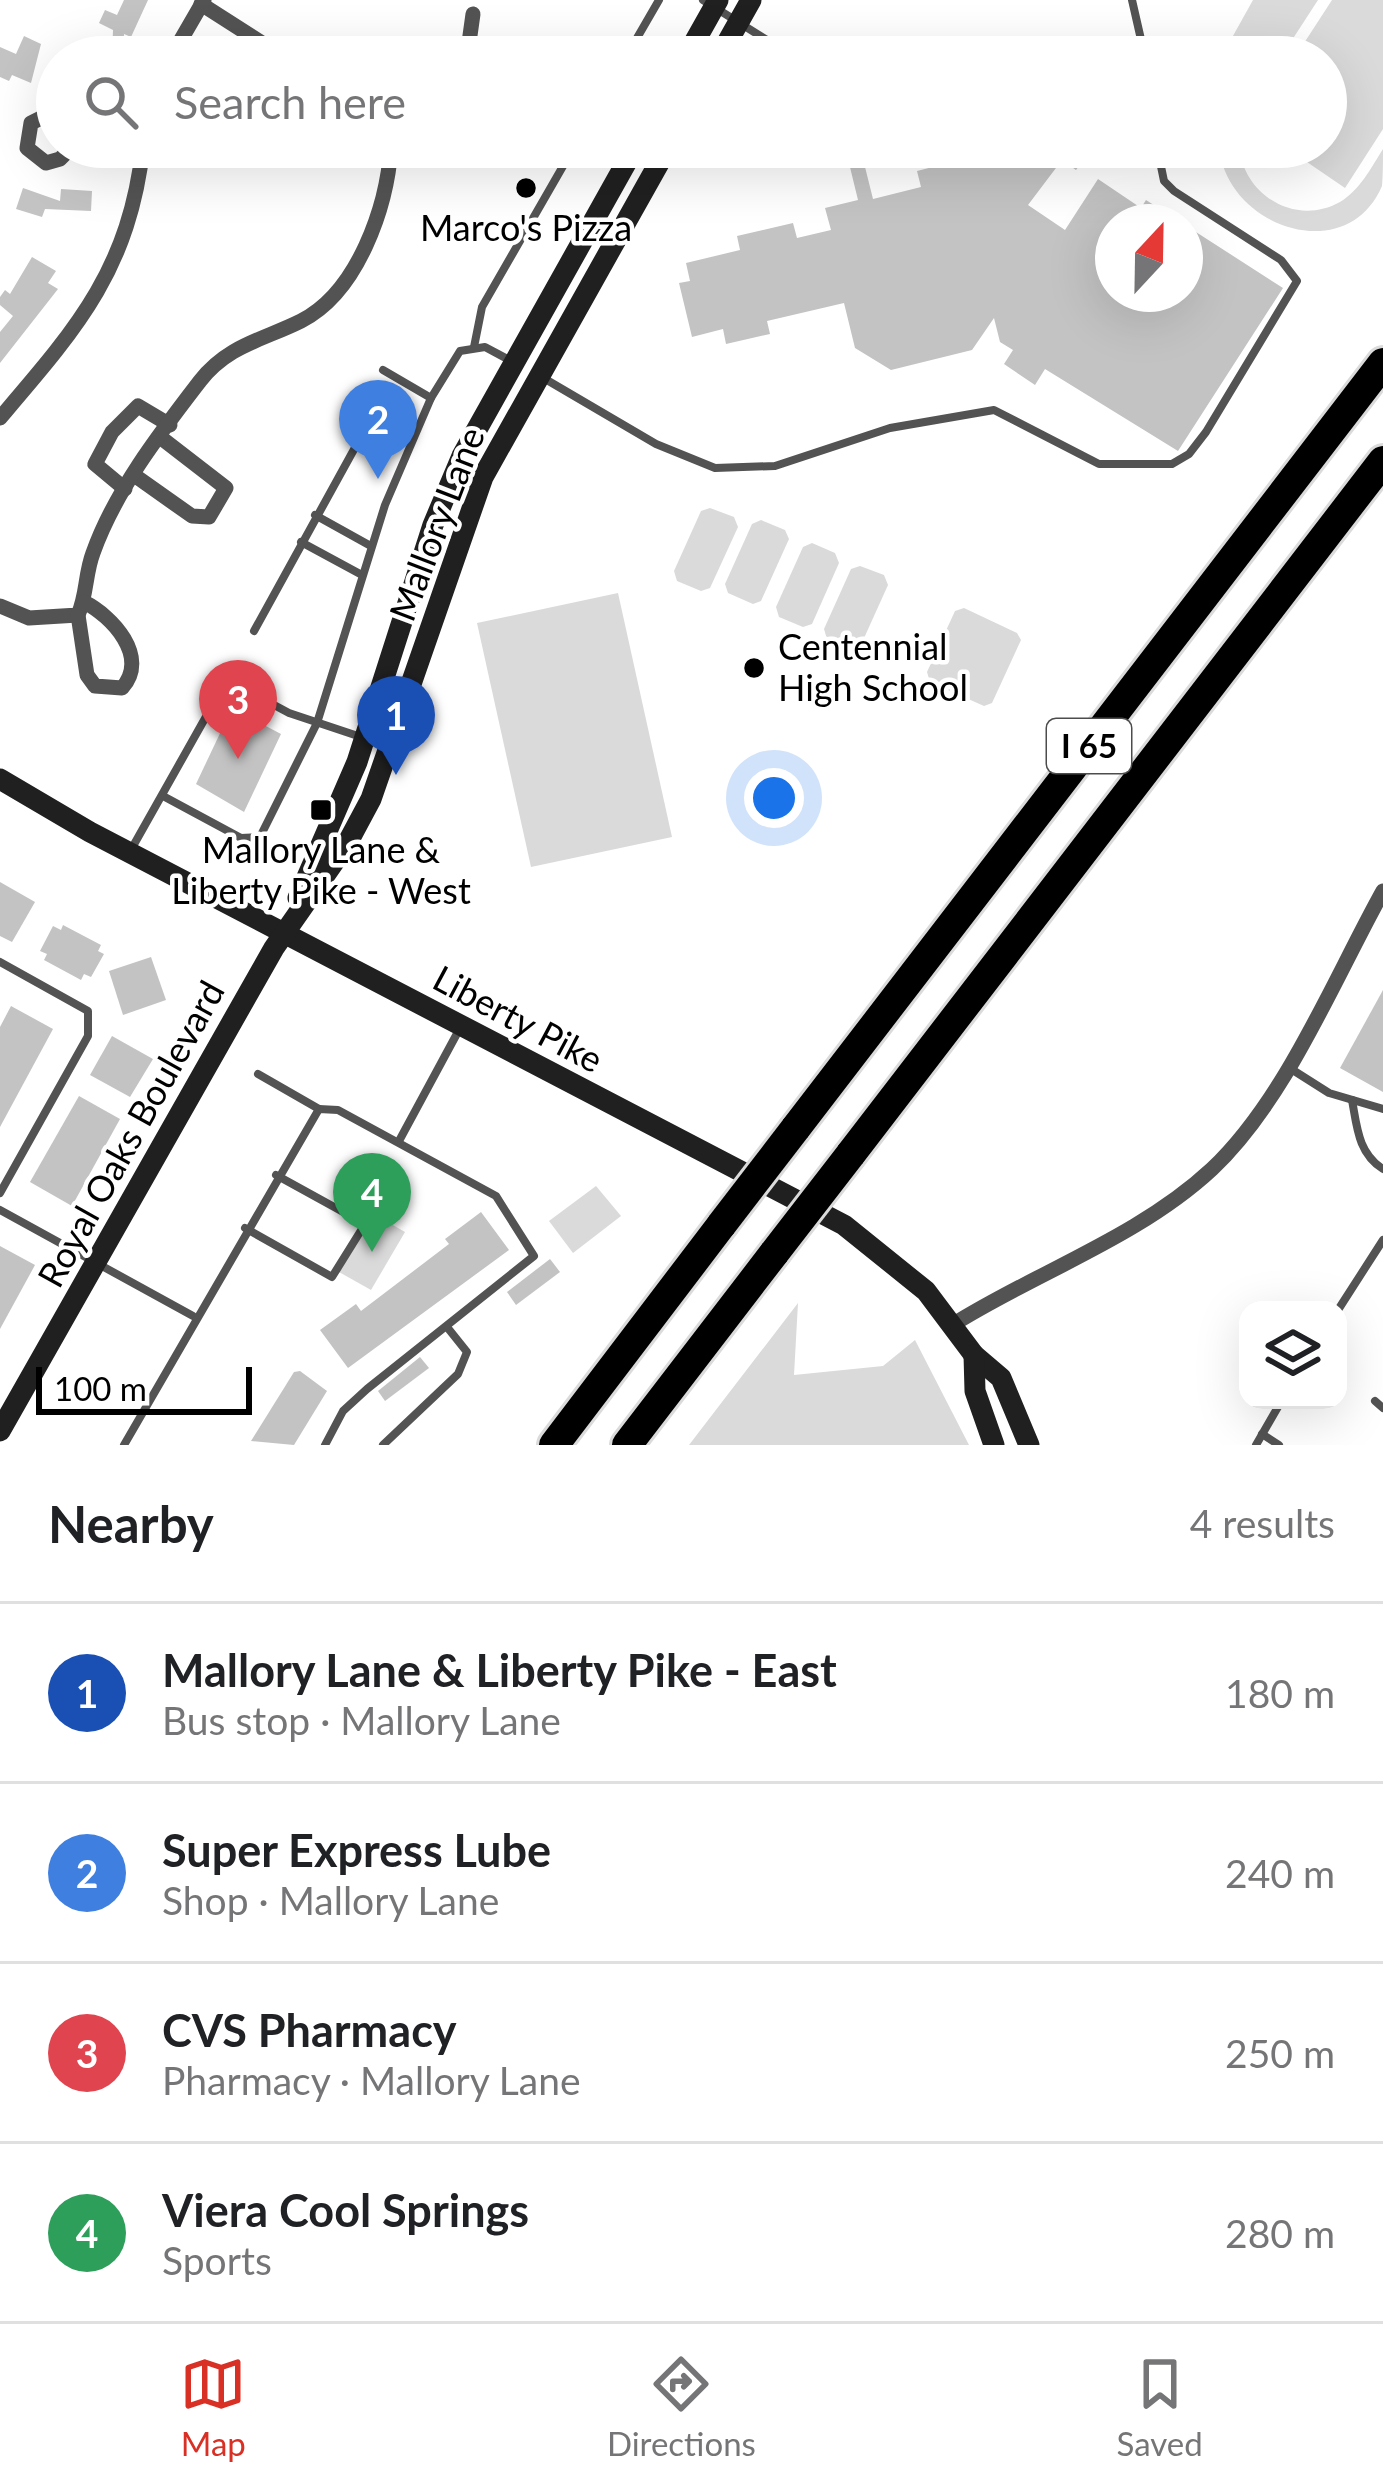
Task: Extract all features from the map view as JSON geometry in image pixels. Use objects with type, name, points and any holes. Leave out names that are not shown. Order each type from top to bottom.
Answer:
[{"type":"highway","name":"I 65","points":[[554,1445],[1383,363]]},
{"type":"highway","name":"I 65","points":[[627,1445],[1383,461]]},
{"type":"main road","points":[[696,36],[712,2]]},
{"type":"main road","name":"Mallory Lane","points":[[284,932],[365,739],[439,508],[623,168]]},
{"type":"main road","name":"Mallory Lane","points":[[284,932],[348,842],[370,799],[471,505],[656,168]]},
{"type":"main road","points":[[514,362],[538,376]]},
{"type":"main road","name":"Liberty Pike","points":[[0,779],[461,1027],[844,1225],[914,1280],[954,1324],[974,1355],[1001,1378],[1028,1445]]},
{"type":"main road","name":"Royal Oaks Boulevard","points":[[0,1431],[284,932]]},
{"type":"main road","name":"Liberty Pike","points":[[974,1355],[975,1391],[994,1445]]},
{"type":"street","points":[[183,36],[202,2],[253,36]]},
{"type":"street","points":[[470,36],[473,14]]},
{"type":"street","points":[[36,121],[27,148],[36,155]]},
{"type":"street","points":[[0,418],[99,296],[138,190],[141,168]]},
{"type":"street","points":[[0,606],[29,618],[81,609],[115,622],[131,663],[130,679],[122,688],[95,686],[87,675],[81,609],[93,553],[129,482],[223,357],[327,304],[373,227],[386,168]]},
{"type":"street","points":[[138,406],[165,431],[226,488],[209,517],[192,516],[95,464],[112,432],[138,406]]},
{"type":"street","points":[[954,1324],[1163,1208],[1212,1169],[1261,1115],[1383,891]]},
{"type":"lane","points":[[638,36],[659,0]]},
{"type":"lane","points":[[1132,0],[1140,36]]},
{"type":"lane","points":[[712,2],[746,10],[773,36]]},
{"type":"lane","points":[[474,347],[482,307],[562,168]]},
{"type":"lane","points":[[538,376],[656,444],[715,468],[775,466],[890,428],[994,410],[1099,464],[1172,464],[1190,454],[1206,432],[1297,281],[1282,260],[1174,191],[1164,181],[1161,168]]},
{"type":"lane","points":[[163,796],[241,838],[260,837],[317,723],[369,545],[449,364],[460,351],[474,347],[514,362]]},
{"type":"lane","points":[[383,370],[431,398]]},
{"type":"lane","points":[[254,632],[350,448],[382,411],[417,429]]},
{"type":"lane","points":[[315,515],[369,545]]},
{"type":"lane","points":[[301,542],[362,575]]},
{"type":"lane","points":[[130,852],[220,690],[233,683],[317,723],[365,739]]},
{"type":"lane","points":[[0,962],[88,1011],[88,1036],[0,1192]]},
{"type":"lane","points":[[399,1141],[461,1027]]},
{"type":"lane","points":[[1286,1066],[1329,1093],[1383,1109]]},
{"type":"lane","points":[[258,1074],[319,1109],[338,1110],[399,1141],[496,1196],[534,1256],[355,1400],[325,1445]]},
{"type":"lane","points":[[1352,1100],[1361,1144],[1369,1160],[1383,1169]]},
{"type":"lane","points":[[124,1445],[245,1228],[319,1109]]},
{"type":"lane","points":[[245,1228],[332,1277],[365,1224],[276,1175]]},
{"type":"lane","points":[[0,1210],[194,1316]]},
{"type":"lane","points":[[1344,1301],[1383,1240]]},
{"type":"lane","points":[[383,1445],[458,1374],[467,1352],[447,1327]]},
{"type":"lane","points":[[1256,1445],[1277,1409]]},
{"type":"lane","points":[[1262,1435],[1279,1445]]},
{"type":"shaded area","points":[[1253,0],[1318,0],[1295,36],[1233,36]]},
{"type":"shaded area","points":[[1332,0],[1383,0],[1383,129],[1345,188],[1316,168],[1347,168],[1347,36],[1309,36]]},
{"type":"shaded area","points":[[1383,149],[1382,186],[1365,211],[1343,226],[1317,231],[1290,228],[1265,217],[1243,199],[1225,168],[1245,168],[1274,202],[1306,211],[1323,209],[1340,202],[1359,185]]},
{"type":"shaded area","points":[[710,508],[734,517],[738,527],[710,588],[701,591],[677,581],[674,571],[701,511]]},
{"type":"shaded area","points":[[761,520],[785,530],[789,539],[761,601],[753,604],[728,593],[725,584],[752,524]]},
{"type":"shaded area","points":[[812,543],[835,553],[839,563],[812,624],[803,627],[779,617],[776,607],[803,547]]},
{"type":"shaded area","points":[[860,566],[884,575],[888,585],[860,647],[851,649],[827,639],[824,629],[851,569]]},
{"type":"shaded area","points":[[618,593],[672,837],[531,867],[477,623]]},
{"type":"shaded area","points":[[964,608],[1017,633],[1021,640],[992,703],[984,706],[930,682],[927,672],[955,611]]},
{"type":"shaded area","points":[[596,1186],[621,1216],[573,1253],[549,1221]]},
{"type":"shaded area","points":[[372,1213],[405,1232],[371,1290],[339,1272]]},
{"type":"shaded area","points":[[798,1303],[794,1375],[883,1366],[915,1340],[969,1445],[689,1445]]},
{"type":"building","points":[[124,0],[148,0],[131,36],[113,36],[113,30],[99,23],[105,10],[117,15]]},
{"type":"building","points":[[24,36],[36,42],[31,83],[12,75],[9,81],[0,77],[0,47],[16,54]]},
{"type":"building","points":[[850,168],[865,168],[873,199],[921,187],[917,171],[929,168],[1056,168],[1028,205],[1065,230],[1098,179],[1135,204],[1095,204],[1095,312],[1203,312],[1203,237],[1283,288],[1178,451],[1045,369],[1035,385],[1004,364],[1013,350],[1000,342],[994,318],[972,350],[891,370],[855,348],[844,303],[767,321],[770,334],[726,344],[723,329],[692,337],[679,283],[690,281],[686,263],[740,250],[737,236],[793,223],[797,238],[831,230],[825,208],[858,200]]},
{"type":"building","points":[[23,188],[60,201],[61,189],[92,191],[91,211],[45,209],[42,217],[16,209]]},
{"type":"building","points":[[32,257],[56,271],[48,283],[58,289],[0,363],[0,332],[13,316],[0,305],[0,297],[5,290],[10,294]]},
{"type":"building","points":[[232,708],[281,734],[244,812],[196,784]]},
{"type":"building","points":[[0,882],[35,902],[12,942],[0,936]]},
{"type":"building","points":[[63,925],[101,945],[98,951],[104,954],[91,977],[84,974],[81,980],[44,960],[47,954],[40,951],[53,926],[61,930]]},
{"type":"building","points":[[151,957],[166,1000],[123,1015],[109,971]]},
{"type":"building","points":[[1383,990],[1383,1092],[1340,1068]]},
{"type":"building","points":[[11,1006],[53,1029],[0,1127],[0,1027]]},
{"type":"building","points":[[112,1036],[153,1059],[130,1097],[90,1075]]},
{"type":"building","points":[[79,1096],[120,1119],[72,1206],[30,1182]]},
{"type":"building","points":[[481,1212],[509,1250],[348,1368],[320,1330],[356,1304],[361,1311],[449,1244],[445,1239]]},
{"type":"building","points":[[0,1246],[35,1265],[0,1329]]},
{"type":"building","points":[[550,1259],[560,1272],[516,1305],[507,1292]]},
{"type":"building","points":[[420,1357],[429,1368],[385,1401],[378,1391]]},
{"type":"building","points":[[300,1371],[327,1391],[294,1445],[251,1441],[294,1372]]},
{"type":"place","name":"Marco's Pizza","points":[[526,188]]},
{"type":"place","name":"Super Express Lube","points":[[378,479]]},
{"type":"place","name":"Centennial High School","points":[[754,668]]},
{"type":"place","name":"CVS Pharmacy","points":[[238,759]]},
{"type":"place","name":"Mallory Lane & Liberty Pike - East","points":[[396,775]]},
{"type":"place","name":"Mallory Lane & Liberty Pike - West","points":[[321,810]]},
{"type":"place","name":"Viera Cool Springs","points":[[372,1252]]}]
